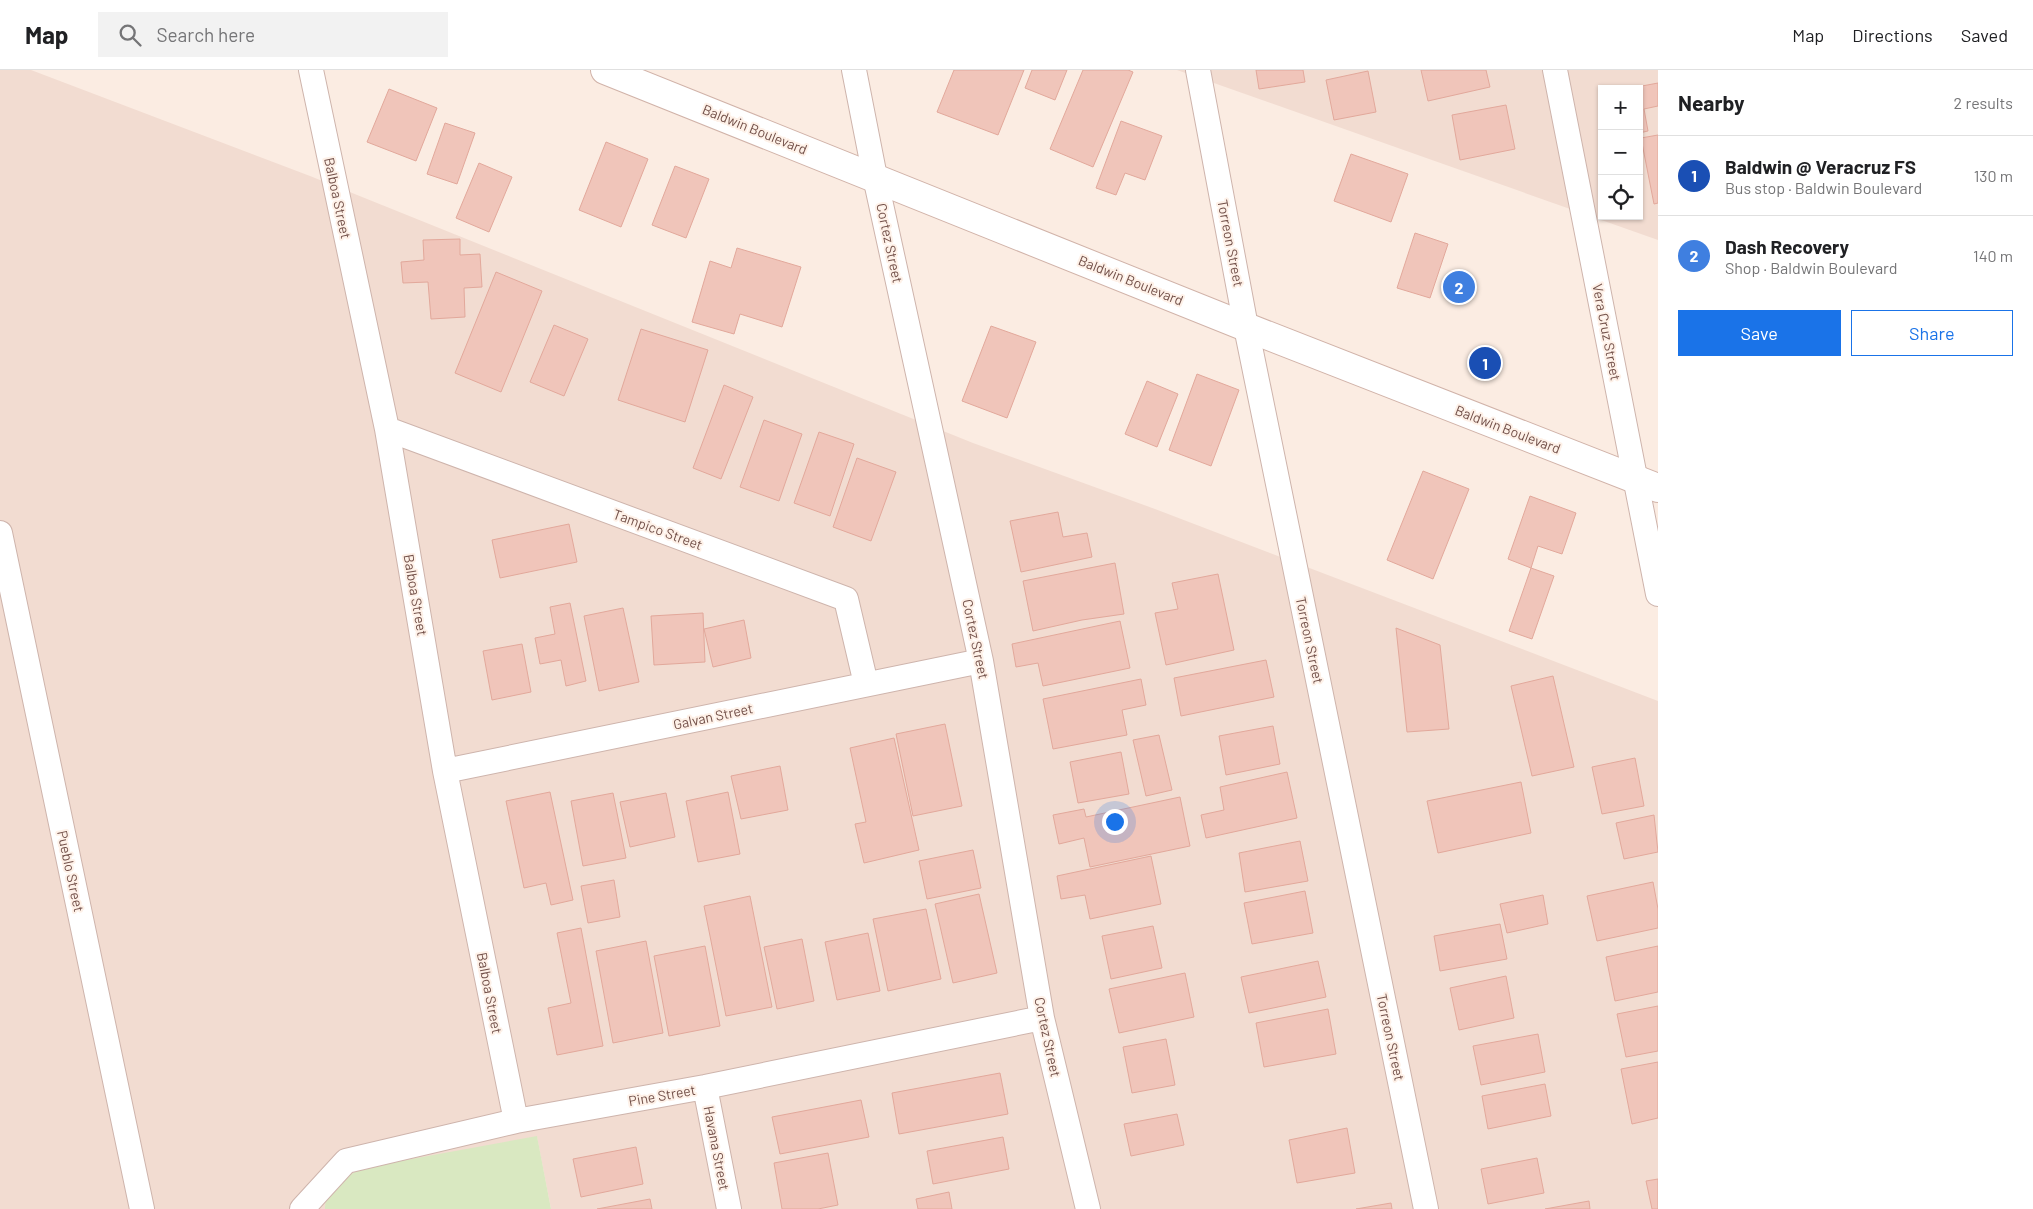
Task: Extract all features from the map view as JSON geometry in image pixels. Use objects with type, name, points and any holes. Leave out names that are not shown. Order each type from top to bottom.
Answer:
[{"type":"main road","name":"Baldwin Boulevard","points":[[605,70],[1246,326],[1647,483]]},
{"type":"street","name":"Balboa Street","points":[[311,70],[388,429],[446,771],[516,1121]]},
{"type":"street","name":"Cortez Street","points":[[854,70],[981,661],[1042,1018],[1088,1209]]},
{"type":"street","name":"Torreon Street","points":[[1198,70],[1246,326],[1426,1209]]},
{"type":"street","name":"Vera Cruz Street","points":[[1555,70],[1647,483],[1658,594]]},
{"type":"street","name":"Tampico Street","points":[[388,429],[846,599],[866,684]]},
{"type":"street","name":"Pueblo Street","points":[[0,533],[142,1209]]},
{"type":"street","name":"Galvan Street","points":[[446,771],[981,661]]},
{"type":"street","name":"Pine Street","points":[[302,1209],[346,1161],[516,1121],[705,1087],[1042,1018]]},
{"type":"street","name":"Havana Street","points":[[705,1087],[729,1209]]},
{"type":"shaded area","points":[[0,70],[31,70],[310,176],[973,443],[1155,509],[1658,701],[1658,1209],[551,1209],[537,1137],[325,1205],[325,1209],[0,1209]]},
{"type":"shaded area","points":[[1177,70],[1658,70],[1658,240],[1601,220],[1643,220],[1643,85],[1598,85],[1598,219]]},
{"type":"green space","points":[[537,1136],[551,1209],[325,1209],[328,1195],[332,1189],[343,1179],[362,1168]]},
{"type":"building","points":[[954,70],[1024,70],[998,135],[937,112]]},
{"type":"building","points":[[1032,70],[1067,70],[1055,100],[1025,88]]},
{"type":"building","points":[[1083,70],[1128,70],[1133,72],[1093,167],[1050,149]]},
{"type":"building","points":[[1256,70],[1303,70],[1305,82],[1259,89]]},
{"type":"building","points":[[1421,70],[1486,70],[1490,87],[1428,101]]},
{"type":"building","points":[[1368,71],[1376,112],[1334,120],[1326,80]]},
{"type":"building","points":[[1658,83],[1658,106],[1644,109],[1648,131],[1643,132],[1643,130],[1643,86]]},
{"type":"building","points":[[389,89],[437,108],[416,161],[367,142]]},
{"type":"building","points":[[1506,105],[1515,149],[1460,160],[1452,115]]},
{"type":"building","points":[[1121,121],[1162,136],[1145,180],[1125,173],[1116,195],[1096,188]]},
{"type":"building","points":[[445,123],[475,133],[457,184],[427,174]]},
{"type":"building","points":[[1658,135],[1658,203],[1654,204],[1643,148],[1643,138]]},
{"type":"building","points":[[606,142],[648,159],[621,227],[579,210]]},
{"type":"building","points":[[1351,154],[1408,174],[1391,222],[1334,201]]},
{"type":"building","points":[[479,163],[512,177],[489,232],[456,218]]},
{"type":"building","points":[[675,166],[709,179],[686,238],[652,225]]},
{"type":"building","points":[[1415,233],[1448,244],[1430,298],[1397,288]]},
{"type":"building","points":[[460,239],[460,255],[480,254],[482,287],[464,288],[465,317],[431,319],[428,282],[403,283],[401,262],[424,260],[423,240]]},
{"type":"building","points":[[737,248],[801,267],[782,327],[740,314],[734,334],[692,322],[710,261],[731,268]]},
{"type":"building","points":[[496,272],[542,291],[501,392],[455,373]]},
{"type":"building","points":[[554,325],[588,339],[564,396],[530,382]]},
{"type":"building","points":[[991,326],[1036,342],[1007,418],[962,401]]},
{"type":"building","points":[[641,329],[708,350],[685,422],[618,400]]},
{"type":"building","points":[[1197,374],[1239,390],[1211,466],[1169,450]]},
{"type":"building","points":[[1147,381],[1178,394],[1157,447],[1125,434]]},
{"type":"building","points":[[724,385],[753,397],[721,479],[693,468]]},
{"type":"building","points":[[764,420],[802,434],[779,501],[740,487]]},
{"type":"building","points":[[819,432],[854,444],[830,516],[794,503]]},
{"type":"building","points":[[857,458],[896,472],[871,541],[833,527]]},
{"type":"building","points":[[1423,471],[1469,489],[1433,579],[1387,560]]},
{"type":"building","points":[[1530,496],[1576,513],[1562,554],[1538,546],[1531,568],[1508,559]]},
{"type":"building","points":[[1058,512],[1063,537],[1087,533],[1092,557],[1021,572],[1010,521]]},
{"type":"building","points":[[569,524],[577,562],[500,578],[492,540]]},
{"type":"building","points":[[1115,563],[1124,614],[1082,620],[1033,631],[1023,581]]},
{"type":"building","points":[[1531,568],[1554,576],[1532,639],[1509,631]]},
{"type":"building","points":[[1218,574],[1234,650],[1166,665],[1155,613],[1178,609],[1172,583]]},
{"type":"building","points":[[570,603],[586,681],[566,686],[561,660],[540,664],[535,638],[555,634],[550,607]]},
{"type":"building","points":[[623,608],[639,682],[599,691],[584,616]]},
{"type":"building","points":[[703,613],[705,662],[654,665],[651,616]]},
{"type":"building","points":[[744,620],[751,658],[713,667],[704,629]]},
{"type":"building","points":[[1120,621],[1130,668],[1043,686],[1038,663],[1016,667],[1012,644]]},
{"type":"building","points":[[1396,628],[1440,645],[1449,729],[1407,732]]},
{"type":"building","points":[[522,644],[531,692],[492,700],[483,651]]},
{"type":"building","points":[[1266,660],[1274,697],[1181,716],[1174,678]]},
{"type":"building","points":[[1553,676],[1574,767],[1532,776],[1511,686]]},
{"type":"building","points":[[1141,679],[1146,705],[1122,710],[1127,735],[1053,749],[1043,699]]},
{"type":"building","points":[[945,724],[962,806],[913,816],[896,734]]},
{"type":"building","points":[[1273,726],[1280,764],[1226,775],[1219,736]]},
{"type":"building","points":[[1159,735],[1172,790],[1146,796],[1133,740]]},
{"type":"building","points":[[894,738],[919,850],[864,863],[855,824],[866,822],[850,748]]},
{"type":"building","points":[[1121,752],[1129,794],[1078,803],[1070,762]]},
{"type":"building","points":[[1635,758],[1644,806],[1602,814],[1592,767]]},
{"type":"building","points":[[780,766],[788,810],[741,819],[731,776]]},
{"type":"building","points":[[1287,772],[1297,818],[1206,838],[1201,815],[1224,810],[1220,787]]},
{"type":"building","points":[[1521,782],[1531,833],[1438,853],[1427,801]]},
{"type":"building","points":[[550,792],[573,900],[551,905],[546,883],[524,888],[506,801]]},
{"type":"building","points":[[728,792],[740,854],[698,862],[686,801]]},
{"type":"building","points":[[613,793],[626,858],[583,866],[571,801]]},
{"type":"building","points":[[666,793],[675,837],[630,847],[620,802]]},
{"type":"building","points":[[1180,797],[1190,846],[1090,867],[1084,838],[1059,844],[1053,815],[1084,809],[1086,817]]},
{"type":"building","points":[[1654,815],[1658,852],[1624,859],[1616,823]]},
{"type":"building","points":[[1300,841],[1308,881],[1245,892],[1239,853]]},
{"type":"building","points":[[973,850],[981,888],[927,899],[919,861]]},
{"type":"building","points":[[1151,856],[1161,904],[1090,919],[1085,895],[1061,899],[1057,876]]},
{"type":"building","points":[[614,880],[620,917],[588,923],[581,886]]},
{"type":"building","points":[[1653,882],[1658,909],[1658,928],[1597,941],[1587,896]]},
{"type":"building","points":[[1305,891],[1313,933],[1252,944],[1244,903]]},
{"type":"building","points":[[979,894],[997,973],[953,983],[935,904]]},
{"type":"building","points":[[1543,895],[1548,924],[1507,933],[1500,904]]},
{"type":"building","points":[[750,896],[772,1007],[726,1016],[704,906]]},
{"type":"building","points":[[926,909],[941,979],[888,991],[873,919]]},
{"type":"building","points":[[1500,924],[1507,959],[1440,971],[1434,936]]},
{"type":"building","points":[[1153,926],[1162,968],[1111,979],[1102,936]]},
{"type":"building","points":[[581,928],[603,1046],[557,1055],[548,1008],[571,1003],[557,933]]},
{"type":"building","points":[[868,933],[880,991],[837,1000],[825,942]]},
{"type":"building","points":[[802,939],[814,1001],[777,1009],[764,947]]},
{"type":"building","points":[[646,941],[663,1033],[613,1043],[596,951]]},
{"type":"building","points":[[705,946],[720,1026],[669,1036],[654,956]]},
{"type":"building","points":[[1658,946],[1658,992],[1615,1001],[1606,957]]},
{"type":"building","points":[[1318,961],[1326,997],[1249,1013],[1241,977]]},
{"type":"building","points":[[1185,973],[1194,1017],[1119,1033],[1109,989]]},
{"type":"building","points":[[1506,976],[1514,1018],[1459,1030],[1450,988]]},
{"type":"building","points":[[1658,1006],[1658,1051],[1626,1057],[1617,1014]]},
{"type":"building","points":[[1328,1009],[1336,1054],[1264,1067],[1256,1023]]},
{"type":"building","points":[[1538,1034],[1545,1072],[1481,1085],[1473,1046]]},
{"type":"building","points":[[1166,1039],[1175,1085],[1132,1093],[1123,1047]]},
{"type":"building","points":[[1658,1062],[1658,1118],[1632,1124],[1621,1069]]},
{"type":"building","points":[[1000,1073],[1008,1114],[899,1134],[892,1093]]},
{"type":"building","points":[[1545,1084],[1551,1116],[1488,1129],[1482,1096]]},
{"type":"building","points":[[861,1100],[869,1137],[780,1154],[772,1117]]},
{"type":"building","points":[[1177,1114],[1184,1145],[1131,1156],[1124,1124]]},
{"type":"building","points":[[1347,1128],[1355,1173],[1297,1183],[1289,1140]]},
{"type":"building","points":[[1003,1137],[1009,1169],[933,1184],[927,1151]]},
{"type":"building","points":[[636,1147],[643,1184],[581,1197],[573,1159]]},
{"type":"building","points":[[828,1153],[838,1205],[818,1209],[782,1209],[774,1163]]},
{"type":"building","points":[[1537,1158],[1544,1193],[1488,1204],[1481,1169]]},
{"type":"building","points":[[1658,1179],[1658,1209],[1652,1209],[1646,1181]]},
{"type":"building","points":[[949,1192],[952,1209],[918,1209],[916,1199]]},
{"type":"building","points":[[650,1199],[652,1209],[597,1209]]},
{"type":"building","points":[[1589,1201],[1590,1209],[1545,1209]]},
{"type":"building","points":[[1391,1203],[1392,1209],[1356,1209]]},
{"type":"place","name":"Dash Recovery","points":[[1459,287]]},
{"type":"place","name":"Baldwin @ Veracruz FS","points":[[1485,363]]}]
